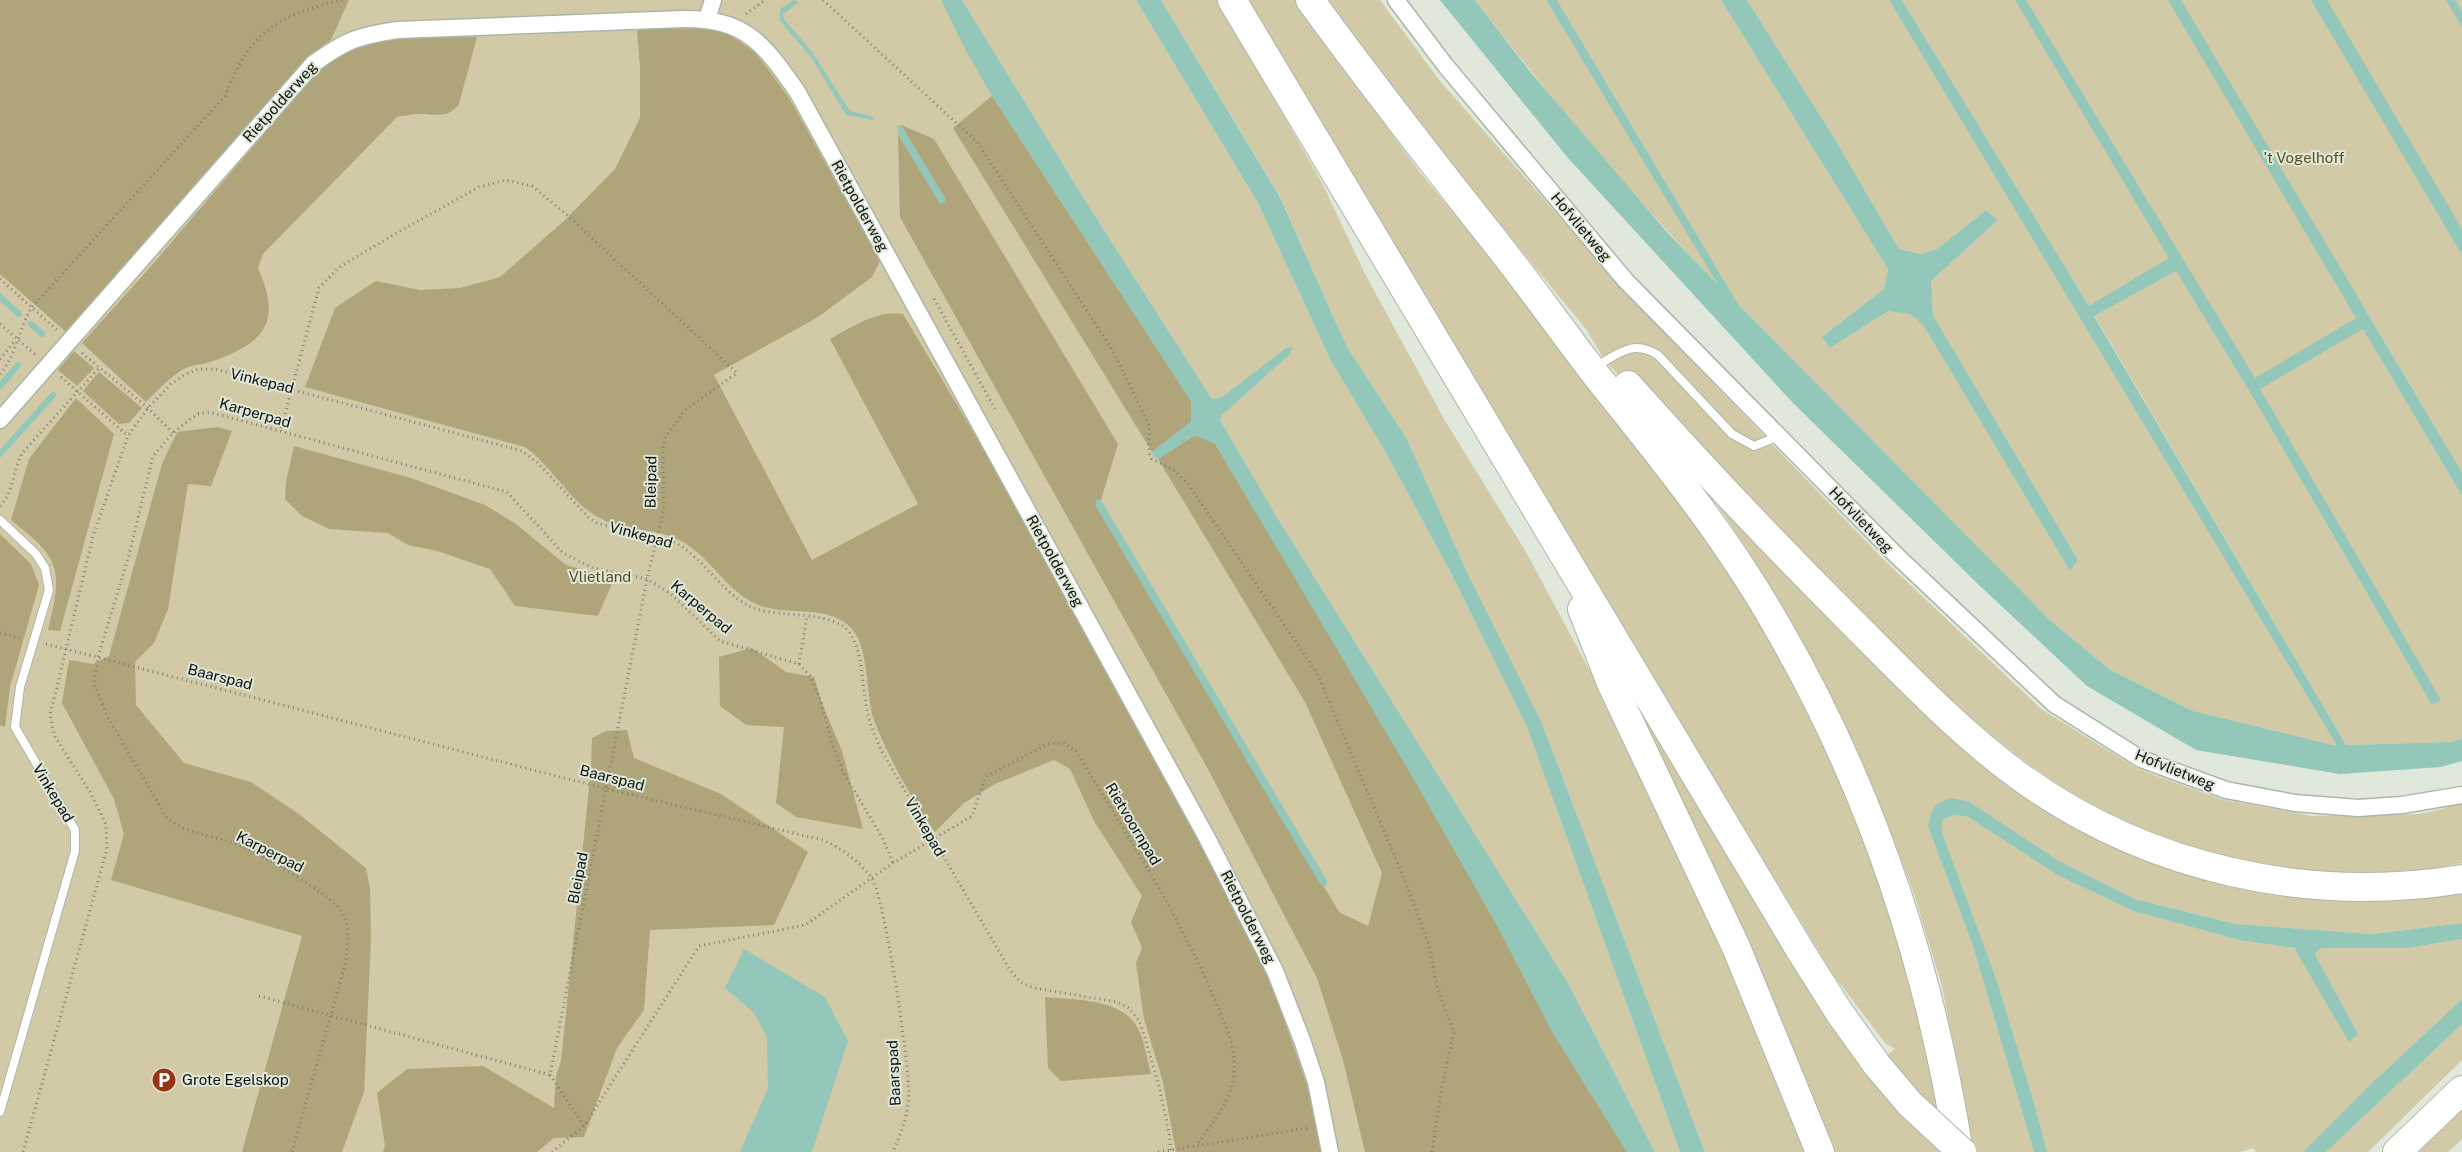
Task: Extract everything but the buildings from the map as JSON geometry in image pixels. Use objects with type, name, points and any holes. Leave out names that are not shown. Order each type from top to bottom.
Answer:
[{"type":"highway","points":[[1232,0],[1838,1012],[1877,1065],[1910,1104],[1960,1152]]},
{"type":"highway","points":[[1310,0],[1439,172],[1487,230],[1704,513],[1777,625],[1820,706],[1883,853],[1918,957],[1951,1100],[1960,1152]]},
{"type":"highway","points":[[1487,230],[1762,532],[1882,652],[1976,741],[2017,775],[2058,803],[2129,839],[2172,856],[2226,871],[2283,882],[2322,887],[2373,887],[2427,885],[2462,879]]},
{"type":"highway","points":[[1554,538],[1611,683],[1736,947],[1820,1152]]},
{"type":"highway","points":[[2398,1152],[2462,1090]]},
{"type":"street","points":[[707,19],[713,0]]},
{"type":"street","name":"Hofvlietweg","points":[[1396,0],[1445,65],[1626,281],[1897,556],[2054,704],[2142,759],[2226,790],[2296,803],[2358,808],[2402,805],[2462,795]]},
{"type":"street","name":"Rietpolderweg","points":[[0,420],[313,64],[336,47],[361,36],[397,30],[707,19],[752,35],[784,73],[803,102],[1211,844],[1275,971],[1308,1057],[1330,1152]]},
{"type":"lane","points":[[1605,361],[1620,352],[1634,348],[1646,348],[1658,355],[1732,434],[1754,446],[1779,436]]},
{"type":"lane","name":"Vinkepad","points":[[0,520],[36,554],[45,568],[50,590],[20,687],[15,727],[75,830],[75,851],[0,1112]]},
{"type":"path","points":[[0,374],[17,339],[22,322],[32,307],[225,96],[234,71],[253,42],[276,23],[308,8],[342,0]]},
{"type":"path","points":[[822,0],[978,143],[1113,351],[1149,425],[1149,453],[1152,459],[1174,471],[1188,484],[1317,673],[1401,871],[1429,945],[1437,987],[1454,1032],[1442,1086],[1432,1152]]},
{"type":"path","name":"Bleipad","points":[[280,432],[290,388],[319,288],[338,268],[393,234],[479,187],[506,180],[532,186],[567,215],[737,373],[685,410],[665,438],[663,450],[664,509],[647,579],[550,1075]]},
{"type":"path","points":[[0,279],[32,307]]},
{"type":"path","points":[[0,324],[17,339]]},
{"type":"path","points":[[0,358],[17,339]]},
{"type":"path","points":[[0,506],[10,488],[16,463],[23,452],[99,368],[148,408],[173,432]]},
{"type":"path","name":"Vinkepad","points":[[65,649],[92,536],[128,436],[148,408],[170,384],[198,369],[215,369],[522,451],[537,462],[588,518],[621,531],[656,537],[679,544],[698,558],[736,597],[754,608],[770,613],[807,616],[838,623],[849,632],[857,649],[869,718],[881,750],[1010,970],[1020,982],[1034,988],[1117,1002],[1129,1008],[1140,1022],[1158,1082],[1171,1150]]},
{"type":"path","points":[[77,393],[128,436]]},
{"type":"path","name":"Karperpad","points":[[292,1152],[346,960],[348,934],[342,912],[315,888],[240,845],[181,829],[167,818],[107,716],[94,683],[98,657],[129,555],[153,456],[173,432],[198,414],[209,412],[507,492],[563,553],[593,568],[647,579],[671,594],[720,641],[799,664]]},
{"type":"path","points":[[807,616],[799,664],[810,676],[821,701],[831,740],[842,770],[894,863]]},
{"type":"path","name":"Baarspad","points":[[65,649],[607,789],[823,840],[840,847],[872,878],[882,913],[890,956],[905,1047],[909,1094],[906,1121],[893,1152]]},
{"type":"path","name":"Rietvoornpad","points":[[552,1152],[584,1126],[699,946],[805,925],[894,863],[972,816],[986,776],[1048,744],[1064,743],[1076,751],[1176,920],[1204,972],[1233,1045],[1234,1073],[1225,1104],[1197,1145]]},
{"type":"path","points":[[259,996],[550,1075],[584,1126]]},
{"type":"path","points":[[1158,1152],[1325,1126]]},
{"type":"green space","name":"Vlietland","points":[[0,0],[951,0],[1648,1152],[0,1152]]},
{"type":"green space","points":[[0,0],[349,0],[331,40],[307,57],[66,332],[0,274]]},
{"type":"green space","points":[[962,0],[1136,0],[1258,203],[1330,359],[1386,453],[1451,573],[1527,727],[1680,1152],[1655,1152],[1568,983],[1275,514],[1220,420],[1222,415],[1286,348],[1222,397],[1212,399],[1088,205]]},
{"type":"green space","points":[[1161,0],[1217,0],[1322,183],[1364,272],[1444,419],[1526,552],[1634,753],[1716,923],[1806,1152],[1705,1152],[1542,723],[1466,570],[1407,439],[1347,347],[1279,194]]},
{"type":"green space","points":[[1246,0],[1294,0],[1421,174],[1644,441],[1780,649],[1846,781],[1892,901],[1951,1152],[1830,1152],[1666,783],[1627,682],[1865,1073],[1895,1049],[1885,1043],[1832,973]]},
{"type":"green space","points":[[1329,0],[1380,0],[1439,80],[1633,300],[1884,560],[2041,709],[2138,769],[2220,799],[2312,816],[2420,814],[2462,804],[2462,863],[2434,868],[2375,873],[2285,868],[2228,858],[2175,842],[2108,812],[2071,793],[2013,752],[1897,653],[1811,571],[1605,361],[1586,329],[1402,106]]},
{"type":"green space","points":[[1475,0],[1546,0],[1719,285],[1623,182],[1533,74]]},
{"type":"green space","points":[[1557,0],[1721,0],[1888,269],[1884,289],[1822,337],[1830,348],[1888,311],[1910,314],[1923,325],[2070,571],[2078,560],[1933,315],[1931,281],[1998,220],[1986,210],[1937,249],[1920,254],[1899,249],[1833,136],[1747,0],[1889,0],[2337,746],[2193,711],[2109,669],[2051,621],[1738,304]]},
{"type":"green space","name":"'t Vogelhoff","points":[[1902,0],[2462,0],[2462,472],[2367,312],[2363,329],[2462,496],[2462,738],[2452,742],[2346,745],[2089,306]],"holes":[[[2179,254],[2422,688],[2251,394],[2176,271]]]},
{"type":"green space","points":[[705,28],[729,34],[756,53],[789,98],[880,261],[872,277],[818,317],[714,375],[812,560],[918,504],[830,339],[874,317],[903,314],[978,440],[1198,839],[1268,974],[1307,1085],[1322,1152],[1176,1152],[1163,1082],[1144,1019],[1136,963],[1142,948],[1131,922],[1142,896],[1094,821],[1070,769],[1054,760],[995,784],[964,803],[935,832],[901,778],[886,749],[871,709],[862,648],[852,629],[842,621],[819,613],[768,608],[745,598],[726,582],[701,555],[681,541],[661,533],[608,522],[588,511],[570,494],[544,464],[525,447],[305,387],[335,308],[376,281],[420,290],[460,288],[500,277],[564,221],[615,169],[640,118],[640,67],[637,29]]},
{"type":"green space","points":[[426,37],[477,37],[459,104],[445,114],[415,114],[397,117],[263,254],[258,268],[265,287],[268,318],[263,329],[255,339],[243,348],[228,355],[184,369],[169,380],[146,402],[82,343],[146,272],[299,93],[331,62],[358,47],[391,40]]},
{"type":"green space","points":[[992,96],[1191,401],[1191,422],[1152,452],[953,128]]},
{"type":"green space","points":[[901,125],[934,139],[1118,444],[1101,500],[1097,500],[1096,505],[1339,912],[1368,926],[1382,873],[1305,702],[1158,459],[1195,435],[1215,444],[1262,521],[1411,774],[1498,927],[1553,1033],[1627,1152],[1365,1152],[1343,1060],[1317,978],[1209,771],[900,217],[898,134],[940,203],[945,198]]},
{"type":"green space","points":[[74,351],[94,368],[77,386],[58,370]]},
{"type":"green space","points":[[99,372],[142,408],[129,423],[119,424],[83,391]]},
{"type":"green space","points":[[76,398],[114,434],[60,631],[48,630],[56,593],[54,567],[49,556],[40,545],[11,520],[29,459]]},
{"type":"green space","points":[[217,427],[232,431],[211,486],[188,484],[168,609],[154,643],[135,662],[136,705],[184,763],[251,782],[299,814],[366,868],[370,889],[371,938],[364,1092],[342,1152],[242,1152],[302,936],[111,880],[124,834],[114,799],[62,703],[69,660],[93,664],[109,656],[162,464],[177,432]]},
{"type":"green space","points":[[294,446],[411,478],[485,505],[516,524],[566,565],[614,579],[598,616],[515,606],[490,569],[437,551],[408,545],[388,533],[329,529],[302,516],[285,499],[286,482]]},
{"type":"green space","points":[[1694,471],[1962,739],[2177,865],[2462,888],[2462,923],[2373,934],[2236,924],[2135,899],[2059,861],[1970,802],[1928,827],[1972,943],[2034,1152],[1974,1152],[1942,986],[1913,891],[1873,787],[1815,664],[1748,550]]},
{"type":"green space","points":[[0,534],[31,564],[39,585],[10,687],[5,727],[0,725]]},
{"type":"green space","points":[[752,648],[786,672],[814,677],[822,703],[842,751],[863,829],[796,817],[776,803],[784,727],[746,725],[720,706],[719,657]]},
{"type":"green space","points":[[627,730],[634,758],[721,794],[808,852],[774,925],[650,930],[644,1010],[617,1048],[584,1137],[554,1138],[537,1152],[383,1152],[385,1146],[377,1093],[407,1069],[483,1066],[554,1108],[556,1076],[561,1061],[591,768],[592,738],[606,731]]},
{"type":"green space","points":[[1954,815],[1968,817],[2059,876],[2133,911],[2239,940],[2294,948],[2349,1041],[2358,1034],[2315,954],[2321,948],[2408,948],[2462,939],[2462,999],[2370,1085],[2303,1152],[2256,1152],[2253,1148],[2241,1152],[2047,1152],[1997,981],[1942,832],[1942,820]]},
{"type":"green space","points":[[1045,997],[1095,1002],[1107,1005],[1128,1016],[1136,1025],[1141,1036],[1151,1074],[1061,1081],[1048,1068]]},
{"type":"green space","points":[[2462,1024],[2462,1060],[2368,1152],[2326,1152]]},
{"type":"green space","points":[[2462,1111],[2462,1139],[2448,1152],[2419,1152]]},
{"type":"water","points":[[794,0],[799,2],[783,14],[784,19],[812,52],[850,111],[871,116],[874,119],[846,115],[811,57],[780,21],[780,9]]},
{"type":"water","points":[[941,0],[962,0],[1088,205],[1212,399],[1222,397],[1286,348],[1293,347],[1289,355],[1222,415],[1220,420],[1275,514],[1568,983],[1655,1152],[1627,1152],[1553,1033],[1498,927],[1411,774],[1215,444],[1195,435],[1158,459],[1154,457],[1152,452],[1191,422],[1191,401],[992,96],[966,51]]},
{"type":"water","points":[[1136,0],[1161,0],[1279,195],[1347,347],[1407,439],[1466,570],[1542,723],[1705,1152],[1680,1152],[1527,727],[1451,573],[1386,453],[1330,359],[1258,203]]},
{"type":"water","points":[[1440,0],[1475,0],[1528,69],[1666,231],[1717,283],[1546,0],[1557,0],[1738,304],[2051,621],[2109,669],[2193,711],[2337,746],[1889,0],[1902,0],[2089,306],[2169,258],[2015,0],[2026,0],[2255,378],[2356,318],[2168,0],[2181,0],[2462,472],[2462,496],[2363,329],[2260,389],[2441,700],[2432,705],[2251,394],[2176,271],[2094,316],[2346,745],[2452,742],[2462,738],[2462,761],[2441,767],[2340,774],[2196,750],[2087,686],[1980,586],[1793,403],[1568,158]]},
{"type":"water","points":[[1721,0],[1747,0],[1833,136],[1899,249],[1920,254],[1937,249],[1986,210],[1998,220],[1931,281],[1933,315],[2078,560],[2070,571],[1923,325],[1910,314],[1888,311],[1830,348],[1822,337],[1884,289],[1888,269]]},
{"type":"water","points":[[2311,0],[2327,0],[2462,229],[2462,255]]},
{"type":"water","points":[[2446,0],[2455,0],[2462,11],[2462,27]]},
{"type":"water","points":[[901,125],[945,198],[945,202],[940,204],[898,134],[897,126]]},
{"type":"water","points":[[1097,500],[1101,500],[1327,881],[1326,887],[1320,884],[1095,505]]},
{"type":"water","points":[[1952,798],[1970,802],[2059,861],[2135,899],[2236,924],[2373,934],[2462,923],[2462,939],[2408,948],[2321,948],[2315,954],[2358,1034],[2349,1042],[2294,948],[2239,940],[2133,911],[2059,876],[1968,817],[1954,815],[1942,820],[1942,832],[1997,981],[2033,1099],[2047,1152],[2034,1152],[1972,943],[1928,827],[1934,808],[1941,802]]},
{"type":"water","points":[[744,949],[825,997],[848,1041],[812,1152],[740,1152],[768,1088],[767,1037],[754,1013],[725,988]]},
{"type":"water","points":[[2462,999],[2462,1024],[2326,1152],[2303,1152],[2370,1085]]},
{"type":"waterway","points":[[0,297],[19,314]]},
{"type":"waterway","points":[[31,324],[42,334]]},
{"type":"waterway","points":[[0,386],[18,365]]},
{"type":"waterway","points":[[0,454],[53,395]]},
{"type":"place","name":"Grote Egelskop","points":[[164,1080]]}]
